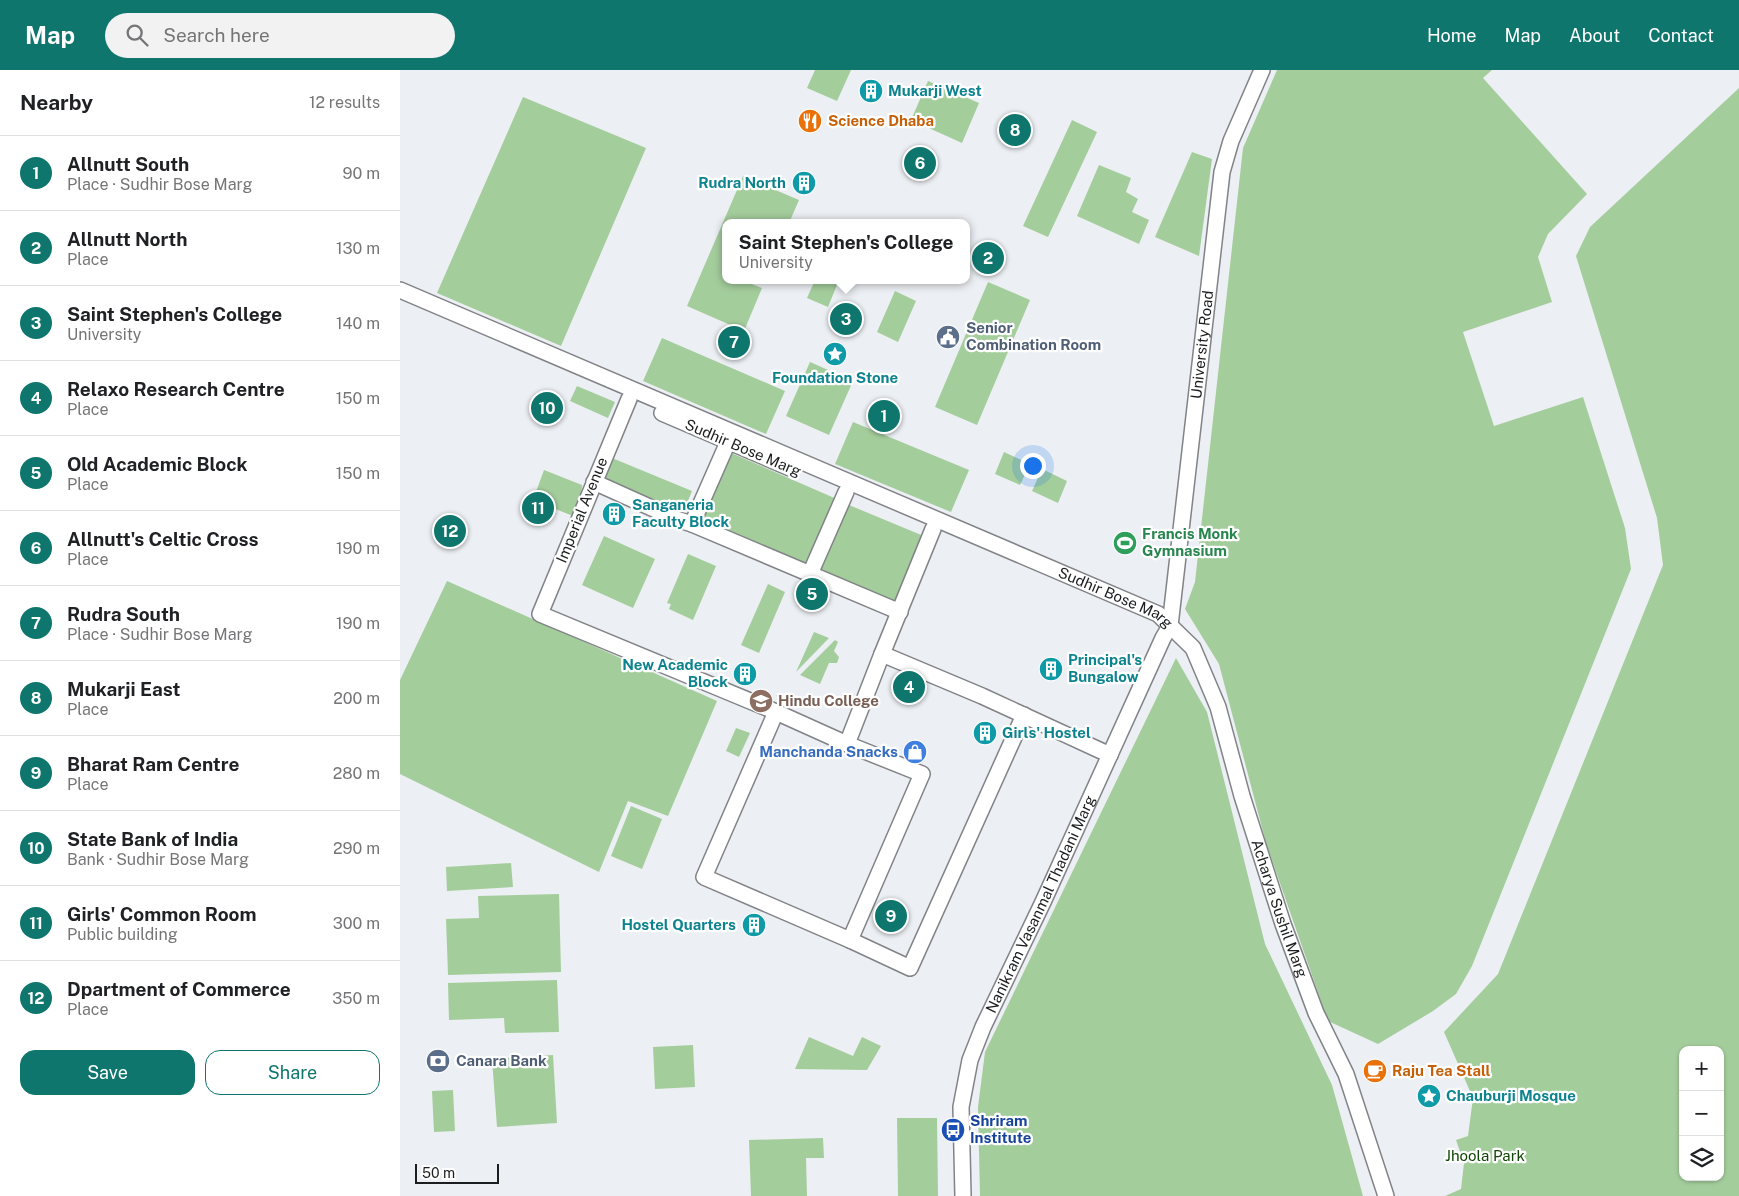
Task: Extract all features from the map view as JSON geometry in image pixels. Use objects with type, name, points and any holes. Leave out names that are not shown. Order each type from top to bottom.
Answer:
[{"type":"street","name":"University Road","points":[[1170,626],[1222,172],[1231,142],[1262,70]]},
{"type":"street","name":"Sudhir Bose Marg","points":[[400,290],[1158,614],[1170,626]]},
{"type":"street","name":"Sudhir Bose Marg","points":[[400,301],[627,403],[728,442],[1155,625],[1170,626]]},
{"type":"street","name":"Imperial Avenue","points":[[627,403],[540,614],[776,712]]},
{"type":"street","points":[[692,524],[728,442]]},
{"type":"street","points":[[594,482],[676,519],[692,524],[900,612]]},
{"type":"street","points":[[810,574],[846,492]]},
{"type":"street","points":[[847,744],[933,529]]},
{"type":"street","name":"Nanikram Vasanmal Thadani Marg","points":[[963,1196],[962,1107],[970,1060],[983,1028],[1170,626]]},
{"type":"street","name":"Acharya Sushil Marg","points":[[1170,626],[1193,648],[1218,707],[1242,796],[1283,924],[1316,1013],[1346,1074],[1386,1196]]},
{"type":"street","points":[[882,654],[1024,715],[1110,755]]},
{"type":"street","points":[[850,940],[922,774],[847,744],[776,712],[704,877],[910,968],[1024,715]]},
{"type":"green space","points":[[815,70],[851,70],[837,101],[807,88]]},
{"type":"green space","points":[[1277,70],[1492,70],[1483,78],[1587,194],[1548,234],[1538,257],[1552,302],[1463,332],[1494,426],[1583,397],[1625,528],[1631,569],[1472,966],[1456,994],[1433,1011],[1378,1044],[1328,1021],[1266,843],[1219,664],[1185,609],[1195,582],[1243,148]]},
{"type":"green space","points":[[928,81],[979,103],[962,143],[911,120]]},
{"type":"green space","name":"Jhoola Park","points":[[1739,88],[1739,1196],[1445,1196],[1461,1189],[1464,1163],[1456,1140],[1468,1136],[1473,1098],[1444,1032],[1498,974],[1663,565],[1657,518],[1576,256],[1590,227]]},
{"type":"green space","points":[[523,97],[646,148],[561,346],[437,293]]},
{"type":"green space","points":[[1072,120],[1097,132],[1048,237],[1023,226]]},
{"type":"green space","points":[[1192,152],[1212,159],[1199,256],[1155,237]]},
{"type":"green space","points":[[1099,165],[1131,178],[1126,192],[1138,199],[1132,212],[1149,220],[1139,244],[1077,216]]},
{"type":"green space","points":[[743,176],[799,200],[791,219],[724,219]]},
{"type":"green space","points":[[722,225],[722,284],[752,284],[762,288],[744,331],[687,306]]},
{"type":"green space","points":[[988,282],[1030,300],[977,425],[935,407]]},
{"type":"green space","points":[[813,284],[837,284],[828,307],[807,298]]},
{"type":"green space","points":[[895,291],[916,301],[898,342],[877,332]]},
{"type":"green space","points":[[662,338],[785,391],[766,434],[643,381]]},
{"type":"green space","points":[[810,362],[853,381],[829,435],[786,416]]},
{"type":"green space","points":[[577,386],[615,402],[608,418],[570,401]]},
{"type":"green space","points":[[853,422],[969,470],[951,512],[835,464]]},
{"type":"green space","points":[[729,452],[839,500],[811,563],[802,563],[700,519]]},
{"type":"green space","points":[[1004,452],[1030,464],[1020,485],[995,474]]},
{"type":"green space","points":[[612,458],[692,491],[683,513],[602,481]]},
{"type":"green space","points":[[1042,469],[1067,481],[1058,503],[1032,491]]},
{"type":"green space","points":[[544,470],[582,485],[581,497],[573,516],[533,500]]},
{"type":"green space","points":[[849,505],[926,537],[898,604],[820,572]]},
{"type":"green space","points":[[604,536],[655,559],[633,608],[582,585]]},
{"type":"green space","points":[[688,554],[716,566],[693,620],[669,609],[671,604],[667,603]]},
{"type":"green space","points":[[447,581],[717,701],[668,816],[628,801],[599,872],[400,774],[400,680]]},
{"type":"green space","points":[[768,584],[785,592],[759,653],[741,645]]},
{"type":"green space","points":[[814,632],[829,638],[796,672]]},
{"type":"green space","points":[[835,640],[838,642],[834,651],[839,657],[837,663],[829,663],[820,684],[800,675]]},
{"type":"green space","points":[[1176,658],[1207,712],[1265,944],[1332,1085],[1363,1196],[980,1196],[978,1107],[985,1052]]},
{"type":"green space","points":[[736,728],[750,733],[739,757],[726,751]]},
{"type":"green space","points":[[631,806],[662,819],[642,869],[611,856]]},
{"type":"green space","points":[[511,863],[513,887],[447,891],[446,867]]},
{"type":"green space","points":[[559,894],[561,972],[448,975],[446,919],[479,918],[478,896]]},
{"type":"green space","points":[[557,980],[559,1032],[505,1033],[504,1018],[449,1020],[448,983]]},
{"type":"green space","points":[[809,1037],[853,1056],[862,1037],[881,1046],[867,1070],[795,1069]]},
{"type":"green space","points":[[693,1045],[695,1087],[655,1089],[653,1047]]},
{"type":"green space","points":[[553,1055],[557,1123],[497,1127],[492,1059]]},
{"type":"green space","points":[[453,1090],[455,1131],[434,1132],[432,1091]]},
{"type":"green space","points":[[897,1118],[937,1118],[938,1196],[898,1196]]},
{"type":"green space","points":[[823,1138],[824,1158],[806,1158],[807,1196],[751,1196],[749,1140]]},
{"type":"place","name":"Mukarji West","points":[[871,91]]},
{"type":"place","name":"Science Dhaba","points":[[810,121]]},
{"type":"place","name":"Mukarji East","points":[[1015,130]]},
{"type":"place","name":"Allnutt's Celtic Cross","points":[[920,163]]},
{"type":"place","name":"Rudra North","points":[[804,183]]},
{"type":"place","name":"Allnutt North","points":[[988,258]]},
{"type":"place","name":"Saint Stephen's College","points":[[846,319]]},
{"type":"place","name":"Senior Combination Room","points":[[948,337]]},
{"type":"place","name":"Rudra South","points":[[734,342]]},
{"type":"place","name":"Foundation Stone","points":[[835,354]]},
{"type":"place","name":"State Bank of India","points":[[547,408]]},
{"type":"place","name":"Allnutt South","points":[[884,416]]},
{"type":"place","name":"Girls' Common Room","points":[[538,508]]},
{"type":"place","name":"Sanganeria Faculty Block","points":[[614,514]]},
{"type":"place","name":"Dpartment of Commerce","points":[[450,531]]},
{"type":"place","name":"Francis Monk Gymnasium","points":[[1125,543]]},
{"type":"place","name":"Old Academic Block","points":[[812,594]]},
{"type":"place","name":"Principal's Bungalow","points":[[1051,669]]},
{"type":"place","name":"New Academic Block","points":[[745,674]]},
{"type":"place","name":"Relaxo Research Centre","points":[[909,687]]},
{"type":"place","name":"Hindu College","points":[[761,701]]},
{"type":"place","name":"Girls' Hostel","points":[[985,733]]},
{"type":"place","name":"Manchanda Snacks","points":[[915,752]]},
{"type":"place","name":"Bharat Ram Centre","points":[[891,916]]},
{"type":"place","name":"Hostel Quarters","points":[[754,925]]},
{"type":"place","name":"Canara Bank","points":[[438,1061]]},
{"type":"place","name":"Raju Tea Stall","points":[[1375,1071]]},
{"type":"place","name":"Chauburji Mosque","points":[[1429,1096]]},
{"type":"place","name":"Shriram Institute","points":[[953,1130]]}]
